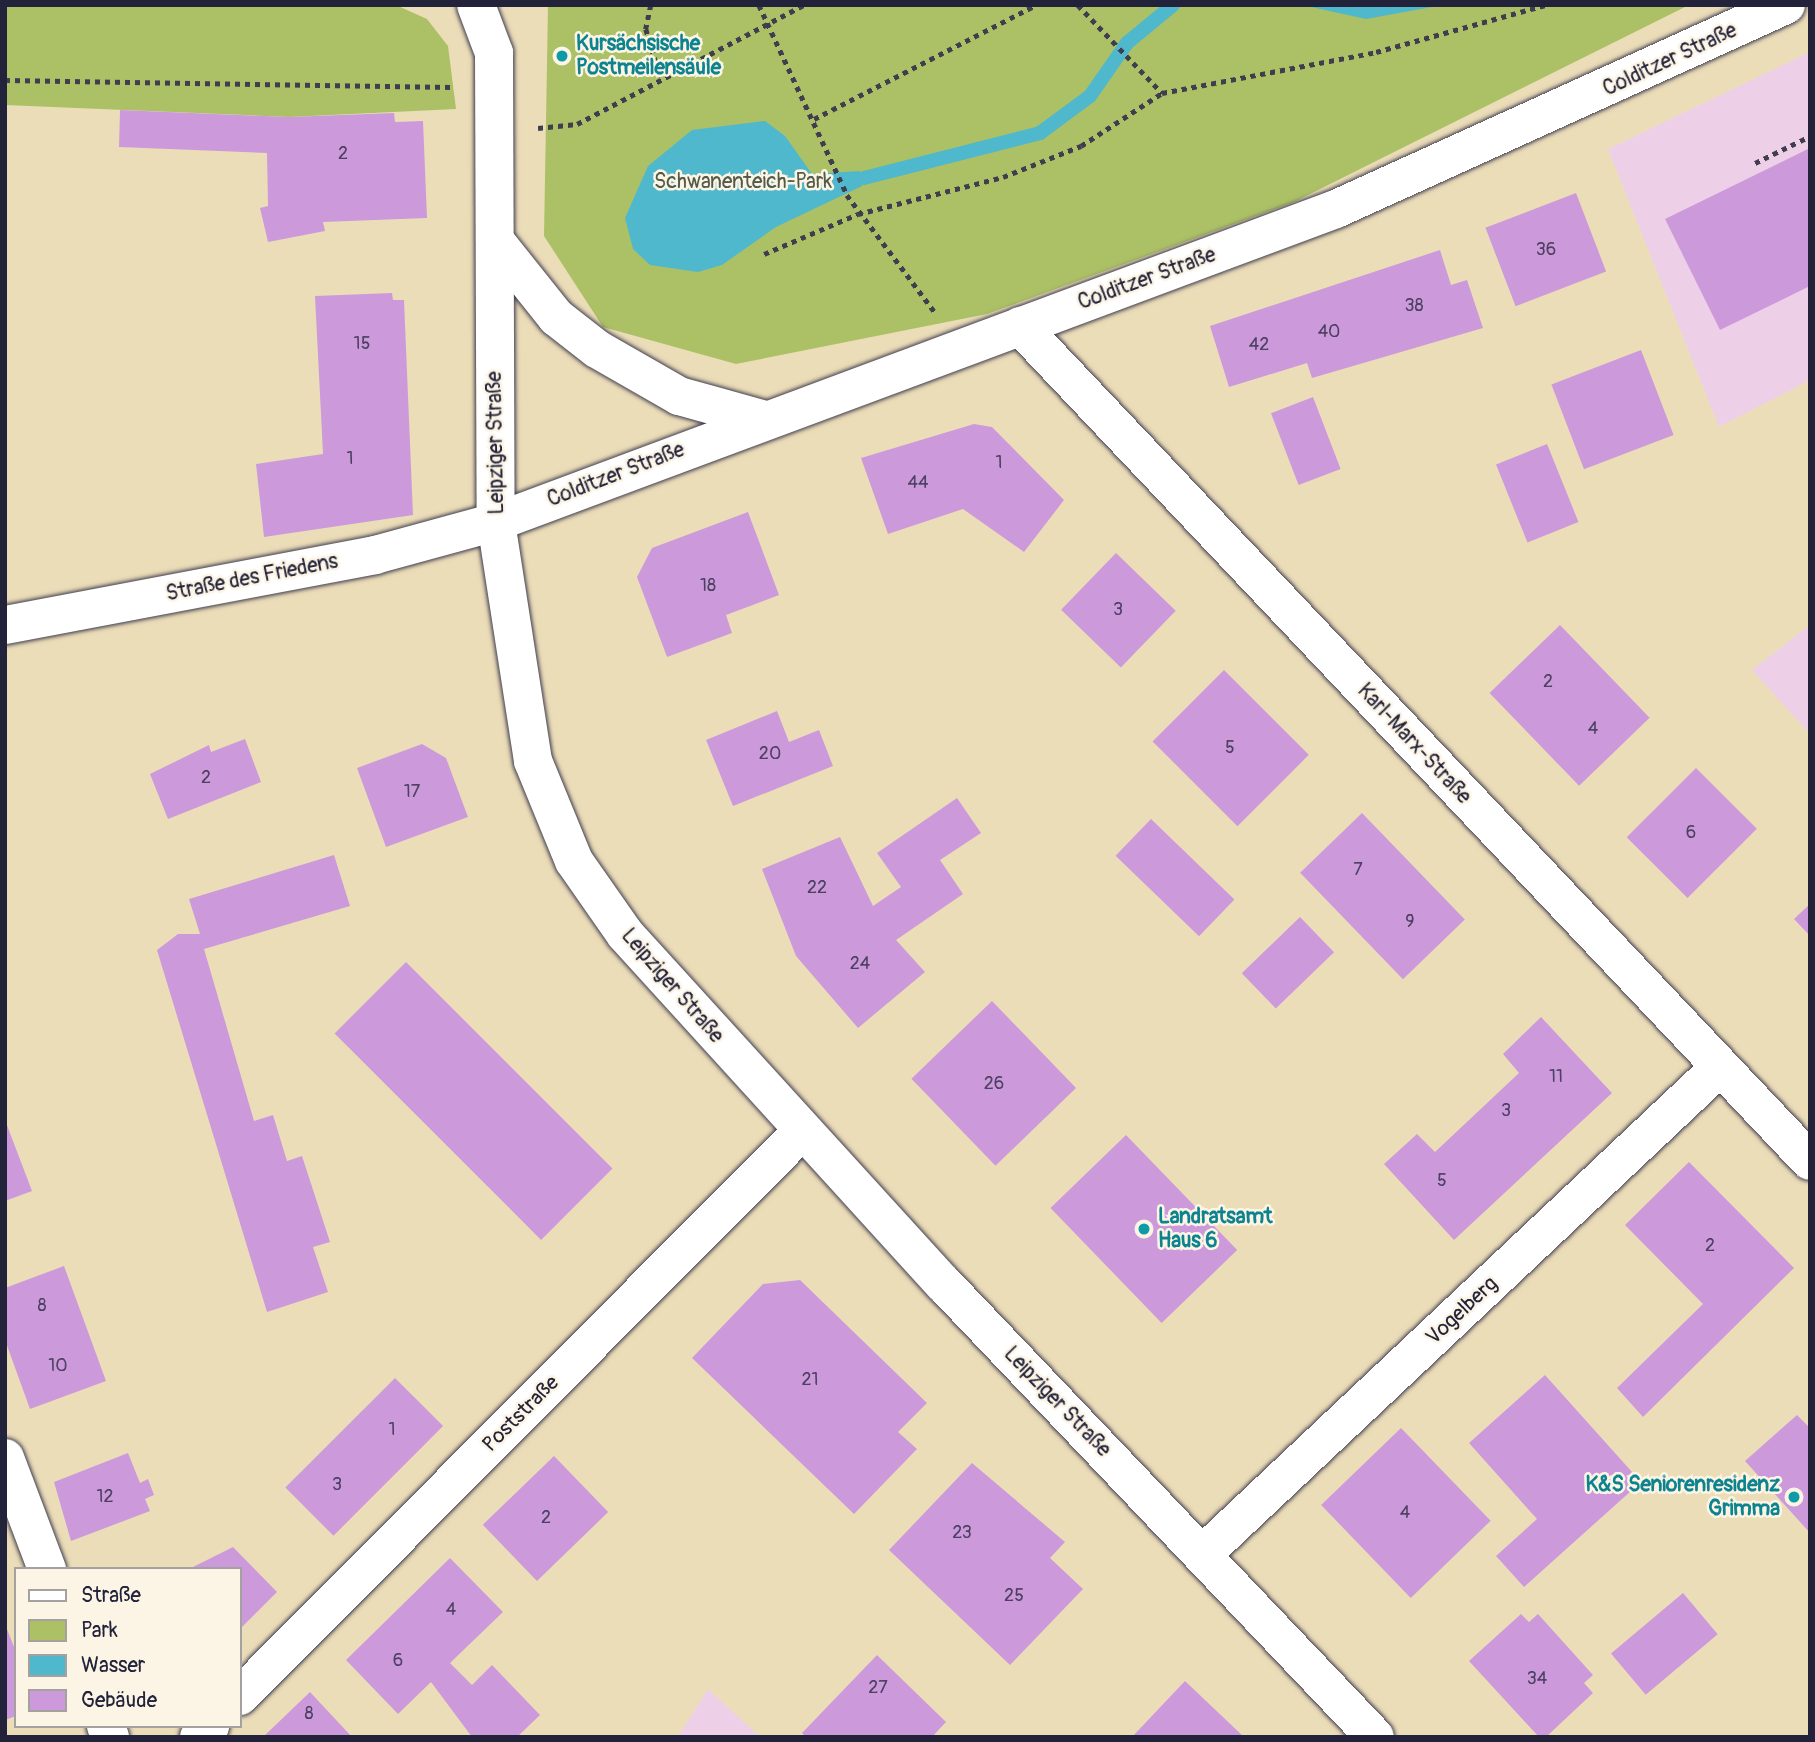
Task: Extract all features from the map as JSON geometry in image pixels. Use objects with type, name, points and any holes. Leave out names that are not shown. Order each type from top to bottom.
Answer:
[{"type":"main road","name":"Colditzer Straße","points":[[496,522],[762,419],[1348,204],[1786,5]]},
{"type":"main road","name":"Leipziger Straße","points":[[480,7],[494,53],[496,522],[533,761],[574,861],[625,934],[802,1131],[1375,1737]]},
{"type":"main road","points":[[496,243],[556,317],[597,349],[679,396],[762,419]]},
{"type":"main road","name":"Karl-Marx-Straße","points":[[1020,326],[1810,1161]]},
{"type":"main road","name":"Straße des Friedens","points":[[5,625],[375,555],[496,522]]},
{"type":"main road","name":"Vogelberg","points":[[1203,1554],[1720,1067]]},
{"type":"main road","name":"Poststraße","points":[[242,1694],[802,1131]]},
{"type":"main road","points":[[5,1458],[46,1567]]},
{"type":"path","points":[[651,5],[646,29],[660,77]]},
{"type":"path","points":[[759,5],[858,214],[961,346]]},
{"type":"path","points":[[496,131],[577,124],[660,77],[804,5]]},
{"type":"path","points":[[814,119],[1036,5]]},
{"type":"path","points":[[1078,5],[1100,31],[1163,93]]},
{"type":"path","points":[[764,254],[858,214],[1003,177],[1080,146],[1163,93],[1376,52],[1545,5]]},
{"type":"path","points":[[5,80],[495,88]]},
{"type":"path","points":[[1755,163],[1810,136]]},
{"type":"shaded area","points":[[1810,52],[1810,380],[1719,427],[1608,149]]},
{"type":"shaded area","points":[[1810,625],[1810,734],[1752,670]]},
{"type":"shaded area","points":[[708,1689],[760,1737],[678,1737]]},
{"type":"green space","points":[[5,5],[398,6],[427,19],[448,46],[456,109],[289,117],[5,105]]},
{"type":"green space","name":"Schwanenteich-Park","points":[[548,5],[1689,5],[1294,202],[987,314],[736,364],[603,327],[544,236]]},
{"type":"water","points":[[1302,5],[1443,5],[1366,19]]},
{"type":"water","points":[[765,121],[785,136],[812,174],[860,171],[862,186],[776,227],[722,265],[698,272],[650,265],[633,249],[625,218],[648,166],[692,130]]},
{"type":"building","points":[[120,110],[289,117],[394,113],[395,122],[423,121],[427,218],[323,222],[325,231],[268,242],[260,208],[268,206],[267,153],[119,147]]},
{"type":"building","points":[[1810,148],[1810,286],[1720,330],[1665,219]]},
{"type":"building","points":[[1576,193],[1606,271],[1516,306],[1485,228]]},
{"type":"building","points":[[1440,250],[1451,285],[1467,280],[1483,328],[1312,378],[1307,363],[1229,387],[1210,326]]},
{"type":"building","points":[[392,293],[393,300],[404,300],[413,515],[264,537],[256,464],[323,454],[315,296]]},
{"type":"building","points":[[1641,350],[1674,435],[1584,469],[1551,384]]},
{"type":"building","points":[[1313,397],[1341,469],[1299,485],[1271,413]]},
{"type":"building","points":[[974,424],[992,427],[1064,500],[1024,552],[963,509],[888,534],[861,458]]},
{"type":"building","points":[[1547,444],[1578,522],[1527,542],[1496,465]]},
{"type":"building","points":[[748,512],[779,595],[726,615],[732,633],[667,657],[637,577],[652,548]]},
{"type":"building","points":[[1116,553],[1176,611],[1121,667],[1061,610]]},
{"type":"building","points":[[1560,625],[1650,718],[1579,786],[1490,693]]},
{"type":"building","points":[[1224,670],[1309,755],[1237,826],[1153,741]]},
{"type":"building","points":[[777,711],[789,742],[819,730],[833,766],[733,806],[706,740]]},
{"type":"building","points":[[245,739],[261,782],[168,819],[150,774],[209,745],[211,752]]},
{"type":"building","points":[[422,744],[446,758],[468,817],[386,847],[357,768]]},
{"type":"building","points":[[1696,768],[1757,829],[1688,898],[1627,837]]},
{"type":"building","points":[[957,798],[981,833],[940,860],[963,894],[896,940],[925,972],[858,1028],[796,956],[762,869],[840,837],[873,906],[901,887],[877,853]]},
{"type":"building","points":[[1362,813],[1465,919],[1403,979],[1300,873]]},
{"type":"building","points":[[1151,819],[1234,900],[1199,936],[1116,856]]},
{"type":"building","points":[[334,855],[350,906],[204,949],[254,1121],[273,1115],[287,1161],[302,1156],[330,1242],[313,1247],[328,1292],[267,1312],[157,950],[178,934],[200,934],[189,899]]},
{"type":"building","points":[[1810,904],[1810,936],[1794,919]]},
{"type":"building","points":[[1300,917],[1334,952],[1276,1009],[1242,973]]},
{"type":"building","points":[[406,962],[612,1168],[541,1240],[335,1033]]},
{"type":"building","points":[[992,1001],[1076,1088],[995,1166],[911,1079]]},
{"type":"building","points":[[1541,1017],[1612,1093],[1454,1240],[1384,1164],[1417,1134],[1435,1152],[1519,1073],[1503,1054]]},
{"type":"building","points":[[5,1120],[32,1191],[5,1201]]},
{"type":"building","name":"Landratsamt Haus 6","points":[[1126,1135],[1237,1250],[1162,1323],[1050,1208]]},
{"type":"building","points":[[1689,1162],[1794,1268],[1643,1417],[1617,1388],[1703,1304],[1625,1225]]},
{"type":"building","points":[[64,1266],[106,1381],[30,1409],[5,1340],[5,1288]]},
{"type":"building","points":[[800,1280],[927,1403],[898,1432],[917,1449],[854,1514],[692,1358],[763,1284]]},
{"type":"building","points":[[1545,1375],[1641,1482],[1524,1587],[1496,1556],[1537,1519],[1469,1443]]},
{"type":"building","points":[[395,1378],[443,1426],[333,1536],[285,1488]]},
{"type":"building","name":"K&S Seniorenresidenz Grimma","points":[[1797,1415],[1810,1428],[1810,1533],[1745,1461]]},
{"type":"building","points":[[1401,1428],[1491,1521],[1411,1598],[1321,1505]]},
{"type":"building","points":[[128,1453],[140,1483],[148,1479],[154,1495],[145,1499],[150,1511],[71,1541],[54,1482]]},
{"type":"building","points":[[554,1456],[608,1512],[537,1581],[483,1525]]},
{"type":"building","points":[[972,1463],[1065,1542],[1050,1558],[1083,1589],[1010,1665],[889,1550]]},
{"type":"building","points":[[233,1547],[277,1592],[242,1627],[242,1567],[193,1567]]},
{"type":"building","points":[[450,1558],[503,1612],[450,1663],[472,1685],[492,1665],[540,1715],[517,1737],[472,1737],[431,1682],[398,1714],[346,1660]]},
{"type":"building","points":[[1683,1593],[1718,1634],[1646,1695],[1611,1653]]},
{"type":"building","points":[[1521,1614],[1529,1622],[1538,1614],[1593,1675],[1584,1683],[1593,1693],[1546,1737],[1539,1737],[1469,1661]]},
{"type":"building","points":[[5,1624],[14,1647],[14,1717],[5,1720]]},
{"type":"building","points":[[877,1655],[946,1722],[932,1737],[806,1737],[802,1733]]},
{"type":"building","points":[[1185,1681],[1244,1737],[1132,1737]]},
{"type":"building","points":[[310,1692],[352,1737],[263,1737]]},
{"type":"waterway","points":[[864,178],[1040,133],[1090,96],[1127,43],[1173,5]]},
{"type":"place","name":"Kursächsische Postmeilensäule","points":[[562,56]]},
{"type":"place","name":"Landratsamt Haus 6","points":[[1144,1229]]},
{"type":"place","name":"K&S Seniorenresidenz Grimma","points":[[1794,1497]]}]
